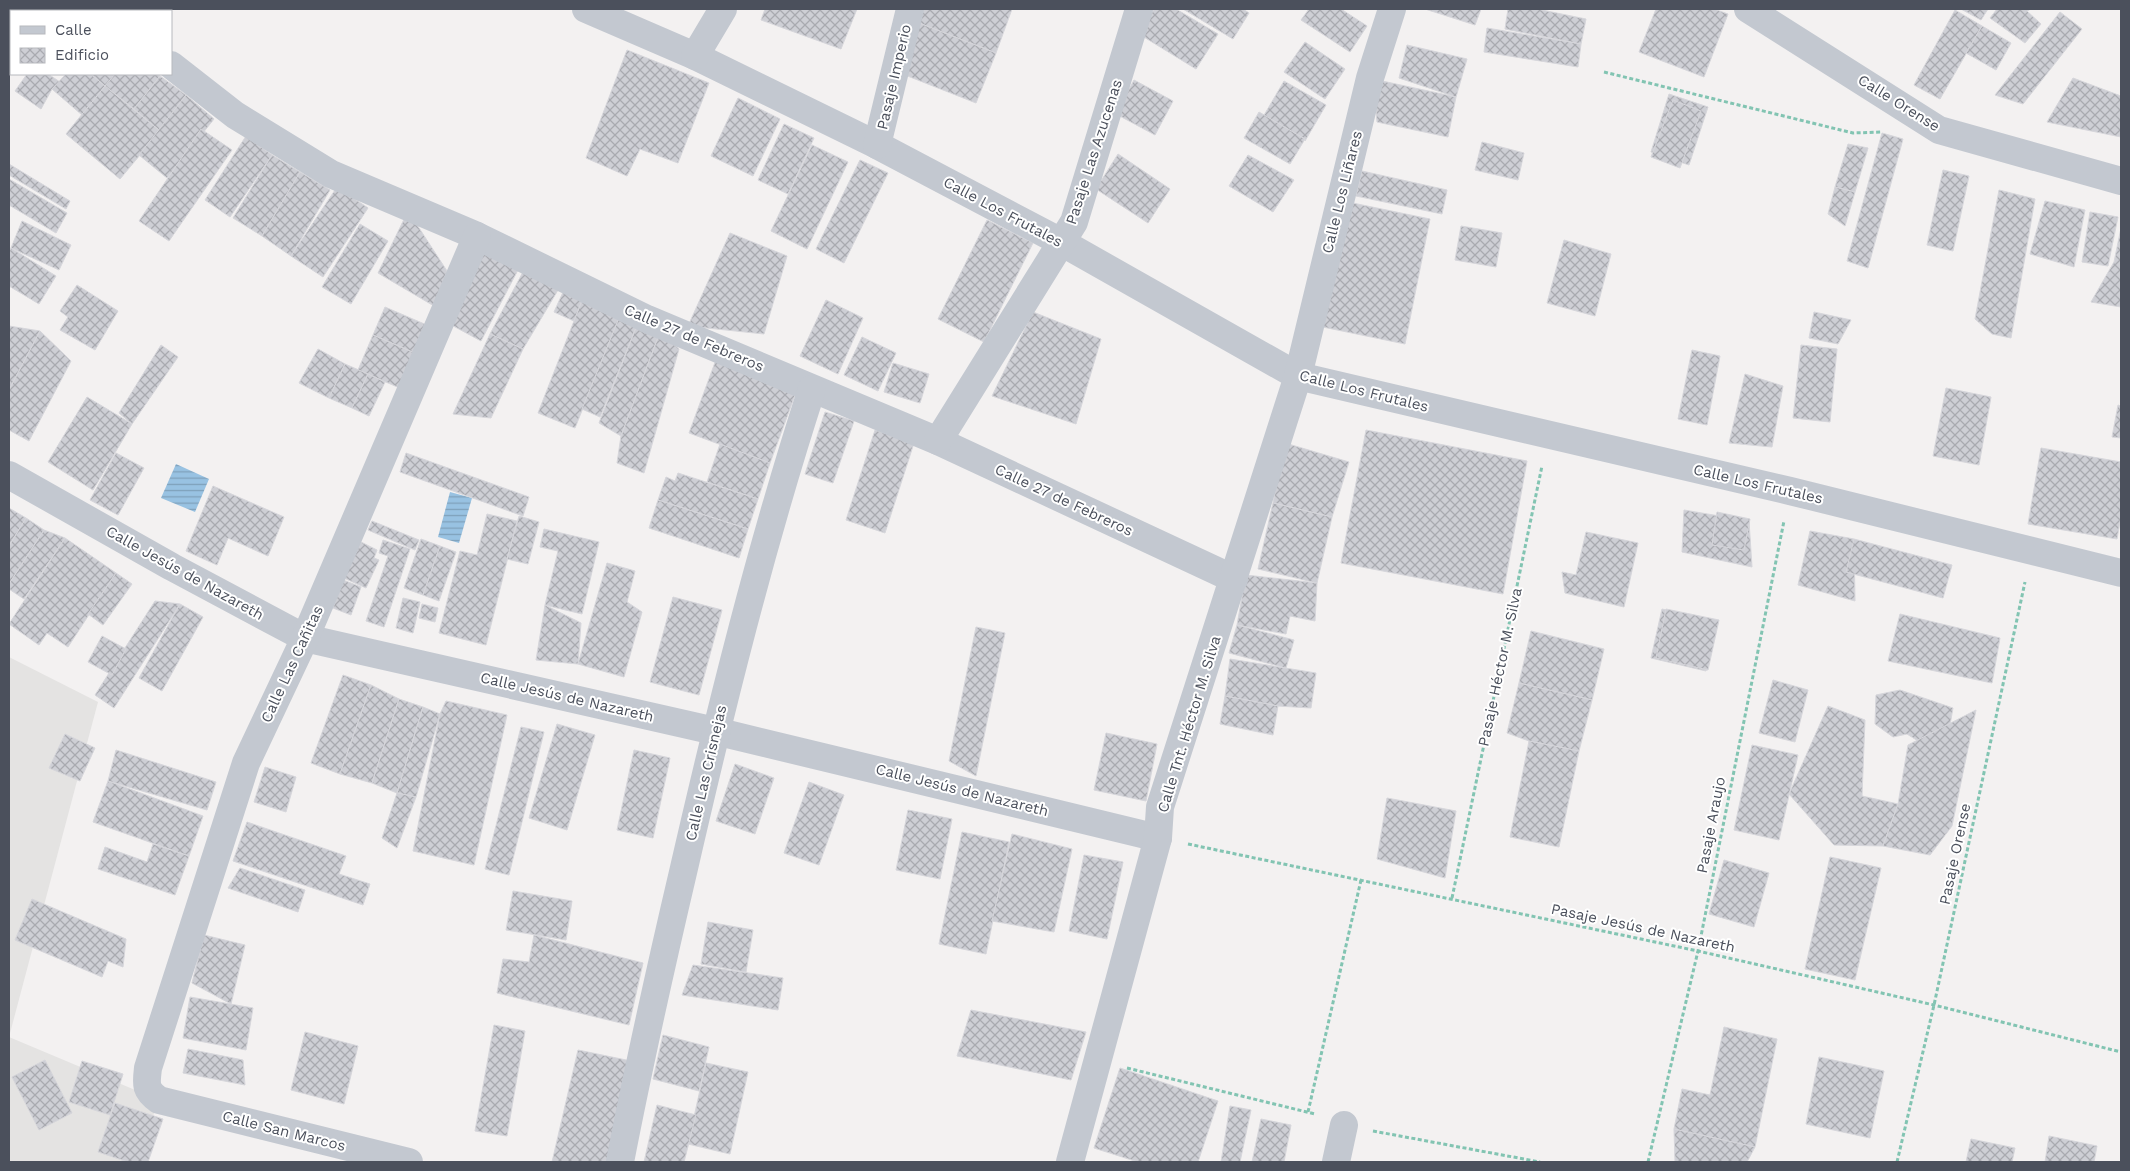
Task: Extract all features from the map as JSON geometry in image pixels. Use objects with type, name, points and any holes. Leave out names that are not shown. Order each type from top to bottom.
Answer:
[{"type":"street","name":"Calle Los Frutales","points":[[586,9],[695,56],[877,145],[1061,242],[1298,376],[1790,491],[2121,573]]},
{"type":"street","points":[[695,56],[723,9]]},
{"type":"street","name":"Pasaje Imperio","points":[[877,145],[910,9]]},
{"type":"street","name":"Pasaje Las Azucenas","points":[[938,441],[1074,222],[1139,9]]},
{"type":"street","name":"Calle Los Liñares","points":[[1298,376],[1370,78],[1392,9]]},
{"type":"street","name":"Calle Orense","points":[[1748,9],[1939,130],[2121,181]]},
{"type":"street","name":"Calle 27 de Febreros","points":[[172,66],[235,115],[332,174],[477,236],[647,319],[938,441],[1234,579]]},
{"type":"street","name":"Calle Las Cañitas","points":[[160,1100],[152,1095],[146,1085],[151,1059],[246,763],[305,638],[477,236]]},
{"type":"street","name":"Calle Tnt. Héctor M. Silva","points":[[1070,1162],[1158,838],[1160,807],[1298,376]]},
{"type":"street","name":"Calle Las Crisnejas","points":[[620,1162],[639,1063],[715,731],[780,489],[812,389]]},
{"type":"street","name":"Calle Jesús de Nazareth","points":[[9,475],[172,567],[305,638],[715,731],[1158,838]]},
{"type":"street","name":"Calle San Marcos","points":[[160,1100],[409,1162]]},
{"type":"street","points":[[1336,1162],[1344,1125]]},
{"type":"path","points":[[1604,72],[1853,133],[1882,132]]},
{"type":"path","name":"Pasaje Héctor M. Silva","points":[[1452,898],[1548,435]]},
{"type":"path","name":"Pasaje Araujo","points":[[1648,1162],[1698,951],[1790,491]]},
{"type":"path","name":"Pasaje Orense","points":[[1897,1162],[1934,1005],[1999,706],[2010,644],[2032,550]]},
{"type":"path","name":"Pasaje Jesús de Nazareth","points":[[1158,838],[1698,951],[1934,1005],[2121,1052]]},
{"type":"path","points":[[1308,1112],[1361,880]]},
{"type":"shaded area","points":[[9,657],[98,702],[9,1037]]},
{"type":"shaded area","points":[[9,1037],[159,1100],[136,1162],[9,1162]]},
{"type":"water","points":[[176,464],[209,479],[195,512],[161,498]]},
{"type":"water","points":[[450,492],[472,498],[459,543],[438,537]]},
{"type":"building","points":[[765,9],[857,9],[841,49],[761,20]]},
{"type":"building","points":[[924,9],[1012,9],[996,53],[919,23]]},
{"type":"building","points":[[1154,9],[1176,9],[1218,34],[1196,69],[1139,34]]},
{"type":"building","points":[[1183,9],[1243,9],[1249,13],[1233,39]]},
{"type":"building","points":[[1309,9],[1341,9],[1367,26],[1350,52],[1301,20]]},
{"type":"building","points":[[1425,9],[1481,9],[1475,25]]},
{"type":"building","points":[[1508,9],[1537,9],[1586,19],[1581,44],[1505,29]]},
{"type":"building","points":[[1656,9],[1714,9],[1728,14],[1704,77],[1639,52]]},
{"type":"building","points":[[1961,9],[1988,9],[1981,20]]},
{"type":"building","points":[[1997,9],[2031,9],[2027,11],[2041,24],[2025,43],[1990,18]]},
{"type":"building","points":[[1955,10],[1982,26],[1940,99],[1914,85]]},
{"type":"building","points":[[2060,12],[2082,29],[2023,104],[1995,95]]},
{"type":"building","points":[[919,23],[996,53],[976,103],[900,73]]},
{"type":"building","points":[[1982,26],[2011,43],[1996,70],[1966,53]]},
{"type":"building","points":[[1487,28],[1581,44],[1578,67],[1484,52]]},
{"type":"building","points":[[1305,42],[1345,69],[1325,99],[1284,72]]},
{"type":"building","points":[[1407,45],[1467,59],[1456,97],[1399,78]]},
{"type":"building","points":[[627,50],[709,83],[678,163],[640,149],[627,176],[586,158]]},
{"type":"building","points":[[26,75],[50,75],[60,82],[52,89],[41,109],[15,91]]},
{"type":"building","points":[[65,75],[92,75],[105,86],[82,115],[52,89]]},
{"type":"building","points":[[92,75],[114,75],[105,86]]},
{"type":"building","points":[[114,75],[160,76],[134,109],[105,86]]},
{"type":"building","points":[[160,76],[186,95],[160,131],[134,109]]},
{"type":"building","points":[[2073,78],[2121,96],[2121,137],[2047,122]]},
{"type":"building","points":[[1373,79],[1456,97],[1448,137],[1377,122]]},
{"type":"building","points":[[1134,80],[1173,101],[1155,135],[1116,114]]},
{"type":"building","points":[[1284,81],[1326,105],[1305,141],[1305,139],[1263,117]]},
{"type":"building","points":[[105,86],[160,131],[120,179],[66,134]]},
{"type":"building","points":[[1669,94],[1708,107],[1689,165],[1651,152]]},
{"type":"building","points":[[186,95],[214,119],[167,178],[139,155]]},
{"type":"building","points":[[738,98],[780,119],[753,176],[711,156]]},
{"type":"building","points":[[1673,100],[1701,111],[1680,168],[1651,157]]},
{"type":"building","points":[[1259,112],[1305,139],[1290,164],[1244,138]]},
{"type":"building","points":[[784,124],[814,138],[788,194],[758,180]]},
{"type":"building","points":[[201,129],[232,150],[169,241],[139,221]]},
{"type":"building","points":[[1882,133],[1903,139],[1868,268],[1847,261]]},
{"type":"building","points":[[246,136],[272,155],[230,217],[205,200]]},
{"type":"building","points":[[1482,142],[1524,153],[1518,180],[1475,170]]},
{"type":"building","points":[[1848,144],[1868,148],[1855,192],[1835,187]]},
{"type":"building","points":[[812,145],[848,162],[807,249],[771,231]]},
{"type":"building","points":[[1118,154],[1170,189],[1148,223],[1096,189]]},
{"type":"building","points":[[272,155],[300,172],[262,236],[233,218]]},
{"type":"building","points":[[1248,155],[1294,180],[1273,212],[1229,186]]},
{"type":"building","points":[[860,160],[888,173],[844,263],[816,249]]},
{"type":"building","points":[[9,164],[70,201],[66,209],[9,175]]},
{"type":"building","points":[[1943,170],[1969,176],[1953,251],[1927,245]]},
{"type":"building","points":[[1362,171],[1447,190],[1442,214],[1356,196]]},
{"type":"building","points":[[300,172],[330,190],[291,256],[262,236]]},
{"type":"building","points":[[9,179],[67,213],[56,233],[9,205]]},
{"type":"building","points":[[337,187],[368,208],[323,277],[291,256]]},
{"type":"building","points":[[1835,187],[1855,192],[1845,226],[1828,214]]},
{"type":"building","points":[[1999,190],[2035,199],[2011,338],[1992,334],[1975,319]]},
{"type":"building","points":[[1343,201],[1430,219],[1405,344],[1318,326]]},
{"type":"building","points":[[2045,201],[2085,210],[2074,267],[2030,254]]},
{"type":"building","points":[[408,211],[447,271],[434,306],[378,273]]},
{"type":"building","points":[[2090,212],[2118,217],[2108,266],[2082,262]]},
{"type":"building","points":[[987,220],[1033,243],[984,342],[938,319]]},
{"type":"building","points":[[22,221],[71,245],[59,270],[11,248]]},
{"type":"building","points":[[360,224],[388,241],[351,304],[322,287]]},
{"type":"building","points":[[1461,226],[1502,233],[1496,267],[1455,260]]},
{"type":"building","points":[[2121,228],[2121,307],[2091,302],[2114,262]]},
{"type":"building","points":[[730,233],[787,256],[764,334],[688,326]]},
{"type":"building","points":[[1564,240],[1611,254],[1595,316],[1547,303]]},
{"type":"building","points":[[11,248],[56,276],[39,304],[9,286],[9,252]]},
{"type":"building","points":[[483,249],[519,268],[481,341],[446,322]]},
{"type":"building","points":[[524,270],[558,290],[523,349],[490,334]]},
{"type":"building","points":[[77,285],[118,311],[95,350],[60,330],[68,317],[60,311]]},
{"type":"building","points":[[564,290],[583,298],[574,321],[554,312]]},
{"type":"building","points":[[583,298],[621,313],[575,428],[538,413]]},
{"type":"building","points":[[826,300],[863,318],[838,374],[800,356]]},
{"type":"building","points":[[385,307],[429,326],[417,354],[373,335]]},
{"type":"building","points":[[1033,312],[1101,339],[1076,424],[992,396]]},
{"type":"building","points":[[1814,312],[1851,320],[1838,344],[1809,338]]},
{"type":"building","points":[[621,313],[639,320],[600,417],[582,409]]},
{"type":"building","points":[[639,320],[660,332],[621,436],[599,423]]},
{"type":"building","points":[[9,326],[40,331],[9,390]]},
{"type":"building","points":[[40,331],[71,361],[29,441],[9,430],[9,390]]},
{"type":"building","points":[[660,332],[679,349],[644,473],[617,463],[621,436]]},
{"type":"building","points":[[490,334],[523,349],[491,418],[453,414]]},
{"type":"building","points":[[373,335],[417,354],[402,389],[358,370]]},
{"type":"building","points":[[862,337],[896,353],[878,391],[844,375]]},
{"type":"building","points":[[161,345],[178,357],[132,424],[119,413]]},
{"type":"building","points":[[1801,345],[1837,349],[1830,422],[1793,418]]},
{"type":"building","points":[[318,349],[345,364],[329,398],[299,383]]},
{"type":"building","points":[[1692,350],[1720,356],[1707,425],[1678,419]]},
{"type":"building","points":[[717,357],[798,387],[770,463],[689,433]]},
{"type":"building","points":[[893,363],[929,374],[920,403],[884,392]]},
{"type":"building","points":[[345,364],[368,374],[352,408],[329,398]]},
{"type":"building","points":[[368,374],[385,382],[369,416],[352,408]]},
{"type":"building","points":[[1745,374],[1783,386],[1772,447],[1729,443]]},
{"type":"building","points":[[1946,388],[1991,397],[1979,465],[1933,456]]},
{"type":"building","points":[[87,397],[132,424],[93,490],[48,462]]},
{"type":"building","points":[[2118,405],[2121,406],[2121,438],[2112,437]]},
{"type":"building","points":[[825,412],[854,421],[833,483],[805,474]]},
{"type":"building","points":[[875,430],[914,443],[885,533],[846,520]]},
{"type":"building","points":[[1366,430],[1527,461],[1503,594],[1341,563]]},
{"type":"building","points":[[1285,443],[1349,462],[1332,517],[1273,503]]},
{"type":"building","points":[[720,444],[770,463],[758,499],[707,482]]},
{"type":"building","points":[[2041,448],[2121,462],[2121,516],[2117,539],[2028,524]]},
{"type":"building","points":[[116,453],[144,468],[118,515],[90,500]]},
{"type":"building","points":[[406,453],[529,497],[523,516],[400,472]]},
{"type":"building","points":[[678,473],[758,499],[748,529],[658,500],[666,477],[675,481]]},
{"type":"building","points":[[213,486],[284,517],[268,556],[228,538],[217,565],[186,551]]},
{"type":"building","points":[[658,500],[748,529],[739,558],[649,528]]},
{"type":"building","points":[[1273,503],[1332,517],[1317,583],[1258,569]]},
{"type":"building","points":[[9,508],[26,518],[9,546]]},
{"type":"building","points":[[1684,510],[1749,521],[1752,567],[1682,552]]},
{"type":"building","points":[[1717,512],[1750,519],[1744,550],[1712,545]]},
{"type":"building","points":[[487,514],[517,521],[486,645],[439,633],[460,551],[477,555]]},
{"type":"building","points":[[519,516],[539,522],[528,564],[507,559]]},
{"type":"building","points":[[26,518],[44,530],[9,584],[9,546]]},
{"type":"building","points":[[372,521],[419,540],[415,550],[368,530]]},
{"type":"building","points":[[544,529],[599,542],[582,614],[545,605],[558,551],[540,547]]},
{"type":"building","points":[[44,530],[65,538],[24,599],[9,589],[9,584]]},
{"type":"building","points":[[1810,531],[1854,539],[1855,601],[1798,585]]},
{"type":"building","points":[[1586,532],[1638,543],[1624,607],[1565,593],[1562,572],[1576,575]]},
{"type":"building","points":[[65,538],[116,573],[68,647],[47,633],[39,645],[9,624]]},
{"type":"building","points":[[421,539],[440,546],[423,595],[404,588]]},
{"type":"building","points":[[1854,539],[1952,565],[1943,598],[1846,572]]},
{"type":"building","points":[[383,540],[410,549],[384,627],[366,621],[388,556],[379,553]]},
{"type":"building","points":[[361,542],[377,550],[374,558],[379,560],[366,588],[344,578]]},
{"type":"building","points":[[440,546],[456,552],[439,601],[423,595]]},
{"type":"building","points":[[607,563],[635,571],[627,602],[642,612],[624,677],[578,664]]},
{"type":"building","points":[[116,573],[132,584],[103,625],[88,614]]},
{"type":"building","points":[[1246,575],[1317,583],[1315,621],[1290,616],[1286,634],[1237,625]]},
{"type":"building","points":[[343,580],[361,587],[351,615],[333,608]]},
{"type":"building","points":[[673,597],[722,610],[699,695],[650,682]]},
{"type":"building","points":[[403,598],[420,602],[413,633],[396,628]]},
{"type":"building","points":[[155,601],[180,604],[114,708],[95,695]]},
{"type":"building","points":[[180,604],[203,617],[162,691],[139,678]]},
{"type":"building","points":[[422,604],[438,608],[435,622],[419,618]]},
{"type":"building","points":[[545,605],[581,623],[578,664],[536,660]]},
{"type":"building","points":[[1662,609],[1718,623],[1706,671],[1651,658]]},
{"type":"building","points":[[1666,609],[1719,620],[1708,670],[1656,658]]},
{"type":"building","points":[[1900,614],[2000,638],[1992,683],[1888,661]]},
{"type":"building","points":[[1237,625],[1294,640],[1286,668],[1229,653]]},
{"type":"building","points":[[976,627],[1005,633],[976,776],[949,761]]},
{"type":"building","points":[[1531,631],[1604,649],[1592,700],[1519,683]]},
{"type":"building","points":[[102,636],[126,649],[112,675],[88,662]]},
{"type":"building","points":[[1230,659],[1316,673],[1311,708],[1278,706],[1225,696]]},
{"type":"building","points":[[343,675],[371,685],[340,774],[311,763]]},
{"type":"building","points":[[1773,680],[1808,690],[1795,742],[1759,733]]},
{"type":"building","points":[[1519,683],[1592,700],[1579,751],[1529,741],[1507,733]]},
{"type":"building","points":[[371,685],[399,699],[372,783],[340,774]]},
{"type":"building","points":[[1900,690],[1953,708],[1950,725],[1918,741],[1907,734],[1893,737],[1875,724],[1876,695]]},
{"type":"building","points":[[1225,696],[1278,706],[1273,735],[1220,724]]},
{"type":"building","points":[[399,699],[423,707],[397,793],[372,783]]},
{"type":"building","points":[[446,701],[507,715],[474,865],[413,851],[440,714]]},
{"type":"building","points":[[1828,706],[1865,720],[1862,796],[1898,804],[1883,846],[1834,845],[1789,794]]},
{"type":"building","points":[[423,707],[440,714],[416,797],[397,793]]},
{"type":"building","points":[[1976,710],[1952,826],[1930,855],[1883,846],[1898,804],[1908,745]]},
{"type":"building","points":[[557,724],[595,735],[567,830],[529,818]]},
{"type":"building","points":[[521,727],[544,732],[509,875],[485,869]]},
{"type":"building","points":[[1106,733],[1157,744],[1146,801],[1094,790]]},
{"type":"building","points":[[65,734],[95,748],[80,781],[49,768]]},
{"type":"building","points":[[1529,741],[1579,751],[1559,847],[1510,837]]},
{"type":"building","points":[[1752,745],[1798,755],[1779,840],[1734,830]]},
{"type":"building","points":[[116,750],[216,782],[207,810],[108,781]]},
{"type":"building","points":[[634,750],[670,758],[653,838],[617,830]]},
{"type":"building","points":[[735,764],[774,778],[755,834],[716,821]]},
{"type":"building","points":[[265,767],[296,777],[286,812],[254,802]]},
{"type":"building","points":[[108,781],[203,816],[189,856],[93,822]]},
{"type":"building","points":[[809,782],[844,795],[819,865],[784,853]]},
{"type":"building","points":[[397,793],[416,797],[397,848],[382,838]]},
{"type":"building","points":[[1387,798],[1456,811],[1445,878],[1377,859]]},
{"type":"building","points":[[908,810],[952,819],[940,879],[896,870]]},
{"type":"building","points":[[247,822],[346,856],[339,874],[370,884],[363,905],[233,861]]},
{"type":"building","points":[[962,832],[1009,842],[986,954],[939,944]]},
{"type":"building","points":[[1012,834],[1072,849],[1054,932],[992,921]]},
{"type":"building","points":[[153,844],[189,856],[175,895],[98,869],[105,847],[147,862]]},
{"type":"building","points":[[1084,855],[1123,862],[1107,939],[1069,931]]},
{"type":"building","points":[[1830,857],[1881,868],[1855,980],[1805,969]]},
{"type":"building","points":[[1724,860],[1769,873],[1754,927],[1709,914]]},
{"type":"building","points":[[240,868],[305,890],[298,912],[228,888]]},
{"type":"building","points":[[513,891],[572,901],[566,940],[506,930]]},
{"type":"building","points":[[32,899],[126,939],[123,967],[108,961],[102,977],[15,940]]},
{"type":"building","points":[[708,922],[753,930],[746,972],[701,964]]},
{"type":"building","points":[[204,935],[245,945],[231,1004],[192,983]]},
{"type":"building","points":[[534,935],[643,963],[629,1025],[497,993],[503,959],[529,962]]},
{"type":"building","points":[[693,965],[783,978],[778,1010],[682,995]]},
{"type":"building","points":[[190,997],[253,1008],[246,1050],[183,1038]]},
{"type":"building","points":[[971,1010],[1086,1032],[1071,1080],[957,1056]]},
{"type":"building","points":[[494,1025],[525,1031],[507,1136],[475,1131]]},
{"type":"building","points":[[1724,1027],[1777,1039],[1755,1147],[1674,1129],[1682,1089],[1710,1095]]},
{"type":"building","points":[[305,1032],[358,1046],[344,1104],[291,1090]]},
{"type":"building","points":[[663,1035],[709,1047],[699,1091],[653,1079]]},
{"type":"building","points":[[188,1049],[243,1060],[245,1085],[183,1073]]},
{"type":"building","points":[[578,1050],[631,1061],[611,1162],[552,1162]]},
{"type":"building","points":[[1819,1057],[1884,1071],[1870,1138],[1806,1124]]},
{"type":"building","points":[[45,1060],[72,1113],[39,1130],[12,1077]]},
{"type":"building","points":[[82,1061],[123,1074],[110,1115],[69,1102]]},
{"type":"building","points":[[706,1063],[748,1072],[730,1154],[688,1144]]},
{"type":"building","points":[[1120,1068],[1218,1101],[1198,1162],[1138,1162],[1094,1148]]},
{"type":"building","points":[[115,1103],[163,1119],[148,1162],[128,1162],[98,1152]]},
{"type":"building","points":[[657,1105],[696,1115],[684,1162],[644,1162]]},
{"type":"building","points":[[1230,1106],[1251,1110],[1240,1162],[1221,1162]]},
{"type":"building","points":[[1261,1119],[1291,1125],[1284,1162],[1252,1162]]},
{"type":"building","points":[[1674,1129],[1755,1147],[1747,1162],[1675,1162]]},
{"type":"building","points":[[2049,1136],[2097,1146],[2094,1162],[2045,1162]]},
{"type":"building","points":[[1971,1139],[2015,1148],[2012,1162],[1966,1162]]}]
